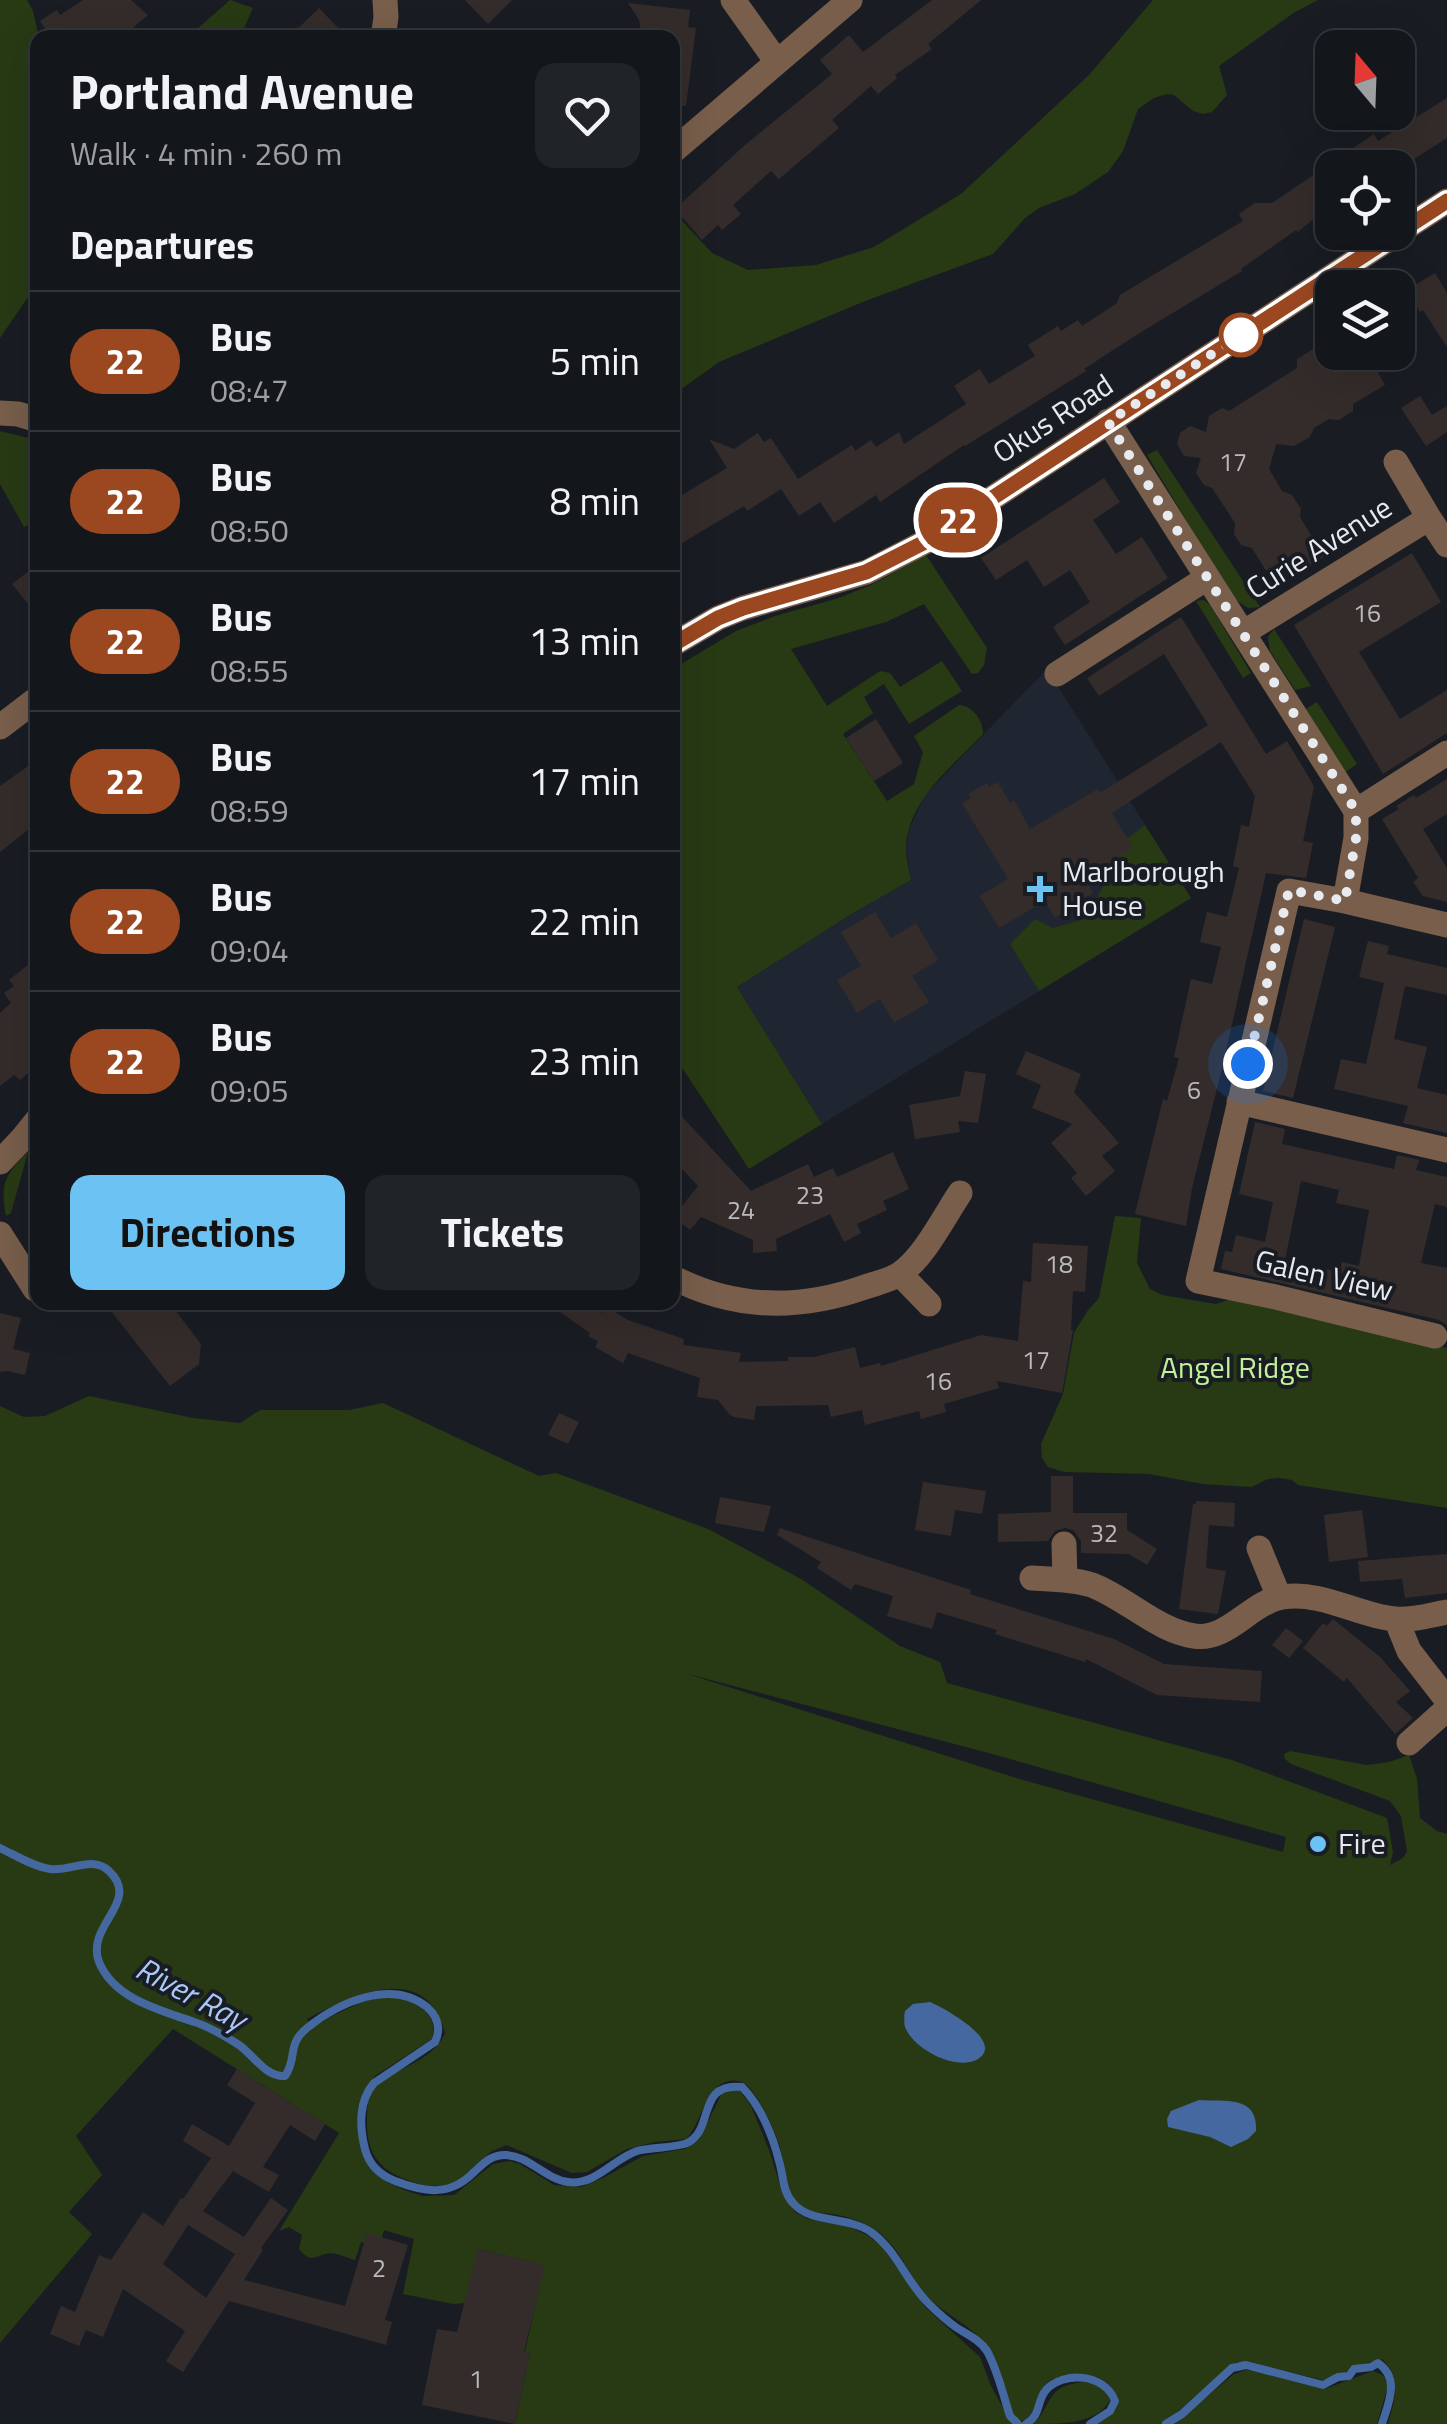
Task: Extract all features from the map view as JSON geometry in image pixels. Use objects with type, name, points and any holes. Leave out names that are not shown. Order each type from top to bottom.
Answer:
[{"type":"street","points":[[384,30],[385,0]]},
{"type":"street","points":[[733,0],[777,62]]},
{"type":"street","points":[[680,145],[850,0]]},
{"type":"street","name":"Okus Road","points":[[680,640],[731,613],[866,572],[896,559],[1442,214]]},
{"type":"street","points":[[0,412],[30,418]]},
{"type":"street","name":"Curie Avenue","points":[[1108,422],[1356,811]]},
{"type":"street","name":"Curie Avenue","points":[[1396,462],[1447,545]]},
{"type":"street","name":"Curie Avenue","points":[[1243,633],[1429,518]]},
{"type":"street","name":"Curie Avenue","points":[[1058,674],[1207,578]]},
{"type":"street","points":[[0,726],[30,704]]},
{"type":"street","points":[[1345,901],[1356,838],[1356,811],[1447,753]]},
{"type":"street","points":[[1447,925],[1289,890],[1239,1102],[1447,1150]]},
{"type":"street","name":"Galen View","points":[[1239,1102],[1198,1281],[1435,1336]]},
{"type":"street","points":[[0,1162],[30,1129]]},
{"type":"street","points":[[680,1281],[734,1300],[776,1304],[850,1292],[900,1274],[923,1248],[960,1193]]},
{"type":"street","points":[[0,1234],[9,1269],[30,1285]]},
{"type":"street","points":[[900,1274],[929,1304]]},
{"type":"street","points":[[1064,1544],[1065,1580]]},
{"type":"street","points":[[1259,1548],[1279,1597]]},
{"type":"street","points":[[1032,1578],[1091,1585],[1145,1615],[1197,1637],[1229,1628],[1258,1606],[1279,1597],[1345,1604],[1396,1619],[1447,1612]]},
{"type":"street","points":[[1396,1619],[1409,1652],[1447,1700]]},
{"type":"street","points":[[1408,1742],[1447,1709]]},
{"type":"shaded area","name":"Marlborough House","points":[[1047,669],[1191,898],[822,1124],[737,987],[911,880],[906,850],[909,830],[925,795]]},
{"type":"green space","points":[[0,0],[27,0],[37,30],[30,30],[30,294],[0,338]]},
{"type":"green space","points":[[230,0],[253,8],[243,30],[196,30]]},
{"type":"green space","points":[[1153,0],[1318,0],[1219,66],[1227,95],[1212,112],[1193,111],[1167,94],[1138,109],[1123,151],[1108,172],[1075,194],[1039,208],[993,254],[865,301],[719,362],[680,390],[680,219],[712,253],[748,270],[816,265],[874,247],[961,194],[1089,75]]},
{"type":"green space","points":[[0,431],[30,438],[30,524],[24,527],[0,484]]},
{"type":"green space","points":[[1157,450],[1260,607],[1248,608],[1233,598],[1147,455]]},
{"type":"green space","points":[[926,555],[987,648],[984,665],[972,674],[924,604],[886,622],[791,649],[827,706],[880,671],[890,673],[900,687],[942,661],[962,691],[909,724],[884,684],[864,697],[873,713],[843,734],[887,801],[914,784],[923,752],[914,736],[959,705],[976,715],[983,734],[934,785],[914,815],[906,849],[911,880],[737,987],[822,1124],[749,1169],[680,1065],[680,665],[736,631],[873,584]]},
{"type":"green space","points":[[1204,600],[1251,673],[1243,678],[1196,601]]},
{"type":"green space","points":[[1274,629],[1311,686],[1295,690],[1270,651],[1268,637]]},
{"type":"green space","points":[[1317,702],[1357,764],[1344,773],[1304,710]]},
{"type":"green space","points":[[1145,825],[1191,898],[1039,991],[1010,944],[1035,919],[1053,928],[1088,918],[1103,886],[1106,855]]},
{"type":"green space","points":[[28,1152],[11,1213],[6,1216],[6,1180]]},
{"type":"green space","name":"Angel Ridge","points":[[1115,1216],[1141,1218],[1137,1263],[1150,1289],[1162,1295],[1216,1304],[1231,1299],[1447,1348],[1447,1508],[1298,1485],[1279,1478],[1251,1487],[1203,1484],[1149,1474],[1064,1472],[1048,1467],[1042,1458],[1041,1444],[1063,1394],[1074,1333],[1099,1298]]},
{"type":"green space","points":[[89,1396],[193,1418],[240,1423],[260,1410],[349,1410],[383,1403],[539,1476],[556,1473],[708,1529],[801,1579],[900,1646],[940,1662],[947,1683],[1232,1760],[1387,1818],[1393,1852],[1390,1865],[1407,1851],[1401,1816],[1390,1801],[1291,1764],[1284,1754],[1290,1751],[1367,1765],[1409,1755],[1417,1779],[1420,1818],[1447,1834],[1447,2424],[1388,2424],[1395,2382],[1382,2359],[1322,2380],[1237,2362],[1162,2424],[1097,2424],[1115,2409],[1119,2400],[1110,2385],[1091,2375],[1059,2378],[1045,2385],[1030,2414],[1019,2422],[1009,2407],[990,2351],[969,2328],[927,2296],[888,2241],[858,2221],[808,2211],[796,2202],[768,2118],[751,2090],[739,2081],[728,2081],[712,2092],[686,2139],[627,2149],[587,2172],[572,2173],[506,2145],[492,2151],[456,2182],[438,2186],[405,2179],[380,2163],[371,2149],[368,2100],[381,2082],[422,2058],[445,2033],[435,2010],[422,1996],[405,1990],[365,1993],[307,2019],[312,2028],[367,2001],[397,1998],[411,2001],[431,2020],[432,2039],[375,2076],[362,2094],[361,2148],[367,2162],[388,2183],[423,2196],[454,2195],[493,2164],[510,2161],[554,2185],[581,2187],[643,2156],[685,2149],[699,2140],[722,2093],[740,2091],[751,2106],[782,2191],[795,2212],[808,2219],[848,2226],[881,2246],[926,2308],[980,2357],[1012,2424],[515,2424],[530,2353],[525,2352],[544,2265],[479,2249],[466,2303],[453,2304],[403,2294],[414,2239],[384,2230],[379,2247],[361,2242],[355,2260],[330,2253],[307,2257],[299,2249],[302,2235],[289,2227],[279,2231],[339,2133],[173,2029],[76,2136],[102,2175],[69,2212],[92,2234],[0,2343],[0,1406],[24,1417],[45,1416]],"holes":[[[684,1673],[1286,1837],[1283,1852],[1023,1780]]]},
{"type":"green space","points":[[1246,2370],[1325,2389],[1373,2371],[1383,2375],[1388,2386],[1377,2424],[1174,2424],[1234,2374]]},
{"type":"green space","points":[[1083,2382],[1096,2385],[1110,2400],[1097,2414],[1077,2421],[1034,2424],[1056,2392]]},
{"type":"water","points":[[930,2002],[958,2017],[978,2034],[984,2052],[978,2059],[959,2063],[948,2060],[926,2050],[910,2035],[905,2026],[905,2011],[913,2004]]},
{"type":"water","points":[[1199,2100],[1246,2106],[1252,2111],[1256,2131],[1231,2147],[1210,2137],[1168,2127],[1171,2111]]},
{"type":"building","points":[[83,0],[131,0],[148,15],[130,30],[46,30],[40,21],[57,10],[60,15]]},
{"type":"building","points":[[465,0],[512,0],[488,24]]},
{"type":"building","points":[[932,0],[981,0],[928,44],[932,49],[895,75],[897,78],[878,94],[871,86],[832,120],[839,128],[779,179],[771,171],[733,205],[741,214],[722,230],[718,225],[702,240],[680,215],[680,204],[832,74],[820,60],[849,35],[863,52]]},
{"type":"building","points":[[628,3],[690,10],[688,27],[696,28],[686,106],[680,106],[680,30],[641,30]]},
{"type":"building","points":[[319,8],[340,30],[296,30]]},
{"type":"building","points":[[1447,98],[1447,138],[1415,158],[1415,150],[1350,150],[1374,134],[1378,141],[1396,130],[1415,130],[1415,118]]},
{"type":"building","points":[[1315,174],[1315,218],[1298,232],[880,502],[876,495],[834,523],[820,502],[799,516],[781,489],[680,544],[680,496],[727,468],[709,439],[734,449],[758,433],[764,442],[771,438],[798,479],[852,445],[855,451],[871,440],[876,447],[899,432],[904,444],[966,404],[954,386],[980,369],[989,384],[1035,356],[1028,345],[1058,326],[1061,331],[1078,320],[1082,326],[1116,304],[1120,295],[1243,221],[1239,214],[1255,203],[1272,203]]},
{"type":"building","points":[[1435,273],[1447,293],[1447,347],[1415,304],[1415,285]]},
{"type":"building","points":[[1315,348],[1315,370],[1376,370],[1385,385],[1353,404],[1353,411],[1339,420],[1329,419],[1314,428],[1310,437],[1294,446],[1276,444],[1269,469],[1282,491],[1292,495],[1301,509],[1300,517],[1324,557],[1283,582],[1278,574],[1271,579],[1252,548],[1241,545],[1234,534],[1235,523],[1212,488],[1204,485],[1196,473],[1201,458],[1184,456],[1177,444],[1180,433],[1190,426],[1206,432],[1209,416],[1222,408],[1229,411],[1297,368],[1297,359]]},
{"type":"building","points":[[1420,396],[1432,415],[1447,406],[1447,432],[1426,446],[1401,408]]},
{"type":"building","points":[[1104,478],[1120,502],[1093,520],[1116,554],[1142,537],[1168,578],[1065,645],[1053,627],[1090,602],[1070,570],[1044,587],[1027,560],[996,580],[981,558]]},
{"type":"building","points":[[1412,553],[1441,602],[1359,652],[1400,719],[1447,690],[1447,733],[1383,774],[1294,625]]},
{"type":"building","points":[[30,570],[30,606],[12,584]]},
{"type":"building","points":[[1181,617],[1266,754],[1287,741],[1314,786],[1303,841],[1313,843],[1306,878],[1266,873],[1186,1226],[1135,1214],[1163,1099],[1167,1101],[1179,1058],[1174,1057],[1191,979],[1212,984],[1221,947],[1200,942],[1207,912],[1227,917],[1239,868],[1233,866],[1241,825],[1249,827],[1255,796],[1221,742],[1112,813],[1133,848],[1084,878],[1093,893],[1055,918],[1045,901],[999,928],[980,896],[1008,879],[962,803],[971,798],[968,794],[987,783],[989,787],[998,782],[1010,803],[1014,800],[1030,829],[1098,789],[1100,793],[1208,725],[1164,654],[1099,696],[1087,678]]},
{"type":"building","points":[[876,719],[903,763],[874,781],[846,738]]},
{"type":"building","points":[[30,765],[30,828],[0,852],[0,786]]},
{"type":"building","points":[[1447,779],[1447,814],[1423,829],[1447,868],[1447,902],[1423,896],[1413,882],[1418,878],[1382,819],[1399,809],[1396,806]]},
{"type":"building","points":[[875,912],[891,938],[916,923],[938,960],[912,976],[929,1002],[894,1023],[880,999],[857,1013],[837,980],[861,966],[841,932]]},
{"type":"building","points":[[1304,919],[1335,927],[1293,1098],[1263,1091]]},
{"type":"building","points":[[1368,941],[1389,946],[1387,954],[1447,968],[1447,995],[1405,986],[1394,1039],[1427,1047],[1417,1088],[1447,1095],[1447,1133],[1403,1123],[1408,1106],[1334,1089],[1341,1059],[1366,1064],[1384,983],[1359,977]]},
{"type":"building","points":[[30,963],[30,1072],[20,1080],[14,1075],[0,1086],[0,1013],[11,1003],[4,993],[14,986],[9,980]]},
{"type":"building","points":[[1026,1051],[1081,1074],[1074,1092],[1119,1143],[1102,1156],[1115,1171],[1086,1196],[1071,1178],[1077,1173],[1051,1143],[1072,1124],[1032,1108],[1041,1085],[1016,1074]]},
{"type":"building","points":[[965,1071],[986,1074],[978,1123],[958,1121],[960,1132],[915,1139],[909,1105],[960,1096]]},
{"type":"building","points":[[680,1115],[751,1191],[808,1164],[814,1177],[833,1168],[837,1177],[893,1152],[909,1189],[883,1201],[887,1210],[857,1224],[861,1233],[844,1242],[830,1214],[776,1239],[777,1251],[753,1253],[753,1240],[701,1217],[690,1230],[680,1222],[680,1208],[698,1186],[680,1167]]},
{"type":"building","points":[[1255,1122],[1285,1129],[1282,1144],[1394,1169],[1397,1155],[1419,1160],[1416,1170],[1447,1177],[1447,1207],[1435,1204],[1421,1263],[1447,1268],[1447,1325],[1221,1269],[1225,1251],[1232,1252],[1236,1235],[1265,1242],[1273,1202],[1239,1194]],"holes":[[[1301,1181],[1339,1190],[1336,1203],[1369,1210],[1359,1266],[1342,1262],[1340,1272],[1285,1260]]]},
{"type":"building","points":[[1033,1243],[1088,1246],[1085,1292],[1073,1291],[1073,1330],[1062,1393],[997,1381],[999,1388],[944,1404],[946,1412],[921,1419],[919,1411],[865,1425],[862,1410],[831,1417],[828,1405],[756,1406],[754,1420],[734,1417],[718,1400],[697,1397],[700,1378],[628,1353],[623,1363],[595,1347],[598,1341],[588,1336],[590,1333],[557,1310],[612,1310],[628,1320],[684,1339],[683,1345],[741,1353],[739,1362],[788,1361],[788,1357],[814,1357],[855,1347],[860,1368],[880,1363],[881,1366],[981,1335],[1018,1341],[1023,1281],[1031,1282]]},
{"type":"building","points":[[110,1310],[175,1310],[201,1344],[199,1364],[170,1386]]},
{"type":"building","points":[[0,1313],[21,1318],[13,1349],[30,1353],[25,1375],[0,1372]]},
{"type":"building","points":[[559,1413],[579,1422],[568,1444],[548,1435]]},
{"type":"building","points":[[1051,1476],[1073,1476],[1073,1513],[1127,1513],[1127,1530],[1157,1549],[1147,1565],[1129,1554],[1081,1553],[1081,1541],[1073,1530],[1065,1528],[1055,1531],[1048,1541],[998,1542],[998,1514],[1051,1512]]},
{"type":"building","points":[[923,1482],[986,1491],[982,1514],[955,1510],[951,1536],[915,1530]]},
{"type":"building","points":[[720,1497],[771,1506],[764,1532],[715,1523]]},
{"type":"building","points":[[1196,1501],[1235,1503],[1234,1527],[1209,1525],[1206,1568],[1226,1571],[1218,1614],[1179,1609]]},
{"type":"building","points":[[1362,1510],[1368,1557],[1329,1562],[1324,1515]]},
{"type":"building","points":[[780,1528],[1114,1639],[1164,1664],[1262,1671],[1260,1702],[1157,1695],[1086,1659],[1085,1662],[995,1634],[997,1630],[937,1612],[932,1629],[887,1616],[893,1596],[855,1584],[851,1590],[817,1568],[821,1562],[777,1535]]},
{"type":"building","points":[[1447,1554],[1447,1593],[1405,1598],[1402,1579],[1360,1582],[1358,1561]]},
{"type":"building","points":[[1333,1619],[1380,1657],[1410,1691],[1396,1702],[1413,1718],[1395,1734],[1347,1678],[1344,1682],[1303,1648],[1323,1623],[1327,1626]]},
{"type":"building","points":[[1286,1628],[1303,1641],[1289,1658],[1272,1645]]},
{"type":"building","points":[[237,2069],[325,2124],[315,2141],[290,2125],[263,2167],[279,2175],[269,2192],[233,2171],[203,2211],[244,2237],[271,2198],[288,2210],[244,2280],[345,2306],[367,2233],[408,2245],[385,2320],[392,2322],[386,2345],[229,2301],[183,2372],[166,2361],[185,2331],[123,2289],[103,2337],[86,2330],[79,2346],[50,2334],[61,2306],[75,2312],[99,2255],[111,2260],[143,2212],[163,2226],[211,2158],[183,2141],[192,2124],[229,2146],[255,2103],[227,2085]],"holes":[[[188,2225],[235,2254],[206,2298],[163,2264]]]},
{"type":"building","points":[[478,2249],[545,2265],[524,2352],[530,2353],[515,2424],[422,2405],[437,2329],[457,2332]]},
{"type":"waterway","name":"River Ray","points":[[0,1848],[44,1868],[95,1864],[109,1871],[119,1893],[97,1949],[106,1975],[139,2001],[226,2037],[271,2073],[285,2076],[301,2034],[349,2003],[381,1994],[413,1999],[427,2007],[437,2023],[435,2042],[374,2083],[365,2097],[361,2122],[369,2160],[385,2176],[406,2185],[426,2190],[455,2186],[500,2155],[521,2159],[560,2180],[587,2180],[637,2151],[689,2142],[702,2127],[718,2092],[742,2087],[769,2131],[790,2199],[809,2214],[861,2227],[880,2240],[928,2303],[984,2347],[1010,2416],[1018,2424]]},
{"type":"waterway","points":[[1166,2424],[1232,2368],[1246,2365],[1323,2385],[1349,2376],[1354,2369],[1378,2363],[1391,2383],[1382,2424]]},
{"type":"waterway","name":"River Ray","points":[[1026,2424],[1046,2390],[1073,2378],[1093,2380],[1110,2392],[1115,2401],[1110,2411],[1090,2424]]},
{"type":"bus line","name":"22","points":[[680,640],[743,608],[866,572],[896,559],[1447,201]]},
{"type":"place","name":"Marlborough House","points":[[1040,889]]},
{"type":"place","name":"Fire","points":[[1318,1844]]},
{"type":"route","points":[[1241,335],[1108,422],[1356,811],[1356,838],[1345,901],[1289,890],[1248,1064]]}]
